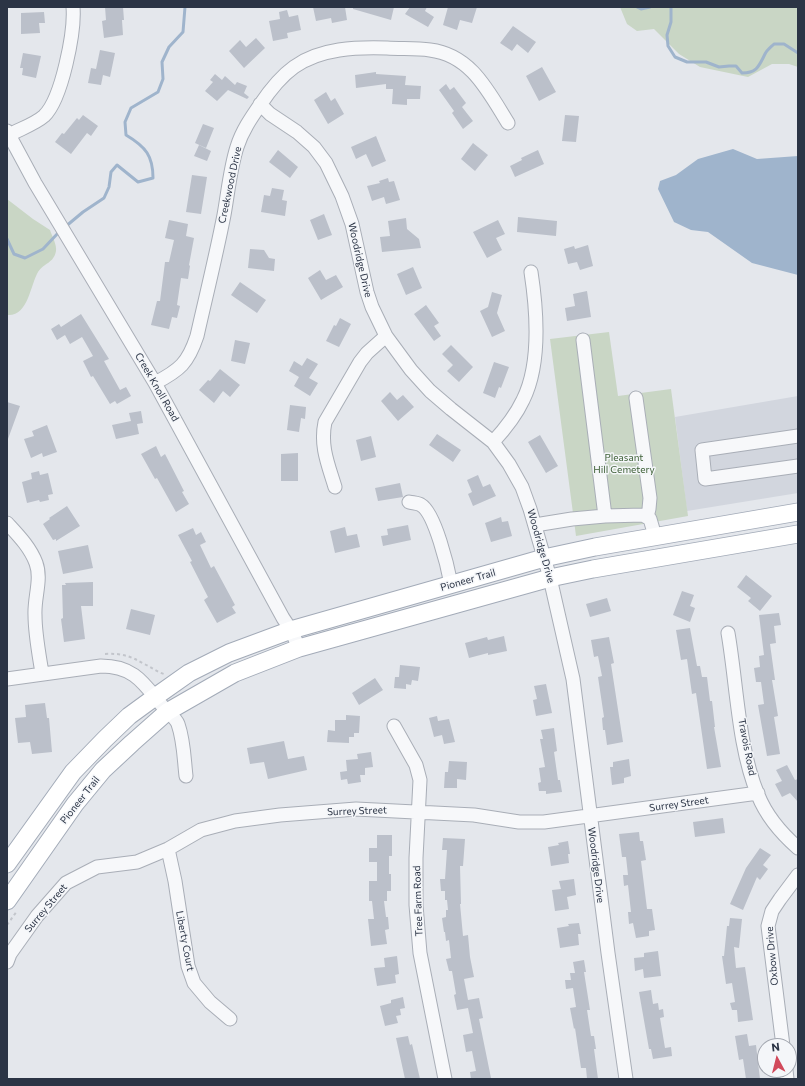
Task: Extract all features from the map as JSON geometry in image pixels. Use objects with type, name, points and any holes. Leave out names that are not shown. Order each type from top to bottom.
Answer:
[{"type":"main road","name":"Pioneer Trail","points":[[7,864],[73,772],[129,716],[189,674],[229,652],[291,630],[544,558],[655,536],[798,512]]},
{"type":"main road","name":"Pioneer Trail","points":[[14,904],[75,804],[103,770],[167,712],[235,672],[299,648],[550,578],[593,569],[798,534]]},
{"type":"street","points":[[8,133],[44,116],[53,105],[58,92],[71,39],[73,7]]},
{"type":"street","name":"Creekwood Drive","points":[[155,383],[180,368],[189,358],[197,336],[237,147],[245,128],[269,91],[280,78],[295,66],[326,52],[348,49],[371,48],[430,50],[445,54],[458,60],[471,69],[482,81],[508,123]]},
{"type":"street","name":"Woodridge Drive","points":[[260,104],[270,114],[297,132],[314,147],[326,163],[342,196],[352,224],[367,292],[372,307],[386,336],[411,370],[430,391],[493,442],[509,464],[522,487],[535,525],[550,578],[572,679],[626,1079]]},
{"type":"street","name":"Creek Knoll Road","points":[[8,133],[35,183],[155,383],[279,611],[291,630],[299,648]]},
{"type":"street","points":[[493,442],[516,413],[530,382],[533,365],[536,323],[531,272]]},
{"type":"street","points":[[335,487],[323,447],[323,433],[326,422],[360,362],[367,353],[386,336]]},
{"type":"street","points":[[583,340],[605,516]]},
{"type":"street","points":[[636,398],[650,498],[647,517]]},
{"type":"street","points":[[798,436],[702,450],[705,479],[798,466]]},
{"type":"street","points":[[409,502],[421,504],[428,511],[436,530],[451,584]]},
{"type":"street","points":[[535,525],[572,519],[643,515],[650,519],[655,536]]},
{"type":"street","points":[[7,523],[30,550],[36,564],[38,577],[35,616],[42,673]]},
{"type":"street","name":"Travois Road","points":[[728,633],[744,745],[750,771],[758,793],[773,820],[789,841],[798,848]]},
{"type":"street","points":[[7,679],[101,666],[115,666],[126,670],[136,676],[177,722],[182,738],[186,776]]},
{"type":"street","name":"Tree Farm Road","points":[[394,726],[416,765],[420,780],[416,858],[416,905],[420,952],[445,1079]]},
{"type":"street","name":"Surrey Street","points":[[7,962],[10,954],[37,916],[66,883],[97,867],[137,862],[168,849],[202,830],[235,821],[280,815],[356,809],[418,811],[474,815],[518,822],[544,822],[758,793]]},
{"type":"street","name":"Liberty Court","points":[[168,849],[175,881],[188,966],[194,983],[210,1002],[230,1019]]},
{"type":"street","name":"Oxbow Drive","points":[[782,1038],[768,926],[772,911],[798,875]]},
{"type":"path","points":[[7,925],[14,904]]},
{"type":"shaded area","points":[[798,396],[798,493],[687,511],[675,417]]},
{"type":"green space","points":[[620,7],[798,7],[798,67],[789,64],[772,64],[748,77],[700,67],[679,54],[654,29],[637,31],[627,24]]},
{"type":"green space","points":[[7,199],[50,230],[55,243],[56,251],[51,261],[38,272],[24,306],[20,311],[7,315]]},
{"type":"green space","name":"Pleasant Hill Cemetery","points":[[609,332],[618,396],[671,389],[688,516],[576,536],[550,339]]},
{"type":"water","points":[[733,149],[757,159],[798,156],[798,275],[752,263],[708,232],[691,230],[674,222],[658,189],[660,181],[676,175],[698,159]]},
{"type":"building","points":[[105,7],[123,7],[123,35],[104,38],[102,21],[106,20]]},
{"type":"building","points":[[313,7],[345,7],[347,20],[332,23],[331,18],[316,21]]},
{"type":"building","points":[[353,7],[394,7],[391,20],[353,9]]},
{"type":"building","points":[[410,7],[427,7],[425,11],[434,17],[428,27],[405,14]]},
{"type":"building","points":[[448,7],[477,7],[472,23],[460,20],[457,30],[443,25]]},
{"type":"building","points":[[287,10],[289,17],[298,15],[301,30],[287,33],[288,38],[273,41],[269,21],[280,19],[279,12]]},
{"type":"building","points":[[44,12],[45,23],[39,23],[40,33],[21,34],[21,13]]},
{"type":"building","points":[[513,26],[536,42],[528,53],[517,44],[512,51],[500,43]]},
{"type":"building","points":[[256,38],[265,48],[244,68],[229,51],[240,40],[246,47]]},
{"type":"building","points":[[100,50],[115,53],[110,77],[103,75],[101,85],[88,83],[91,68],[96,69]]},
{"type":"building","points":[[23,53],[41,56],[36,78],[22,75],[23,68],[20,68]]},
{"type":"building","points":[[542,67],[556,92],[539,101],[526,76]]},
{"type":"building","points":[[376,72],[376,74],[406,76],[405,85],[421,86],[420,99],[407,99],[407,105],[392,104],[393,89],[386,89],[386,84],[356,88],[355,75]]},
{"type":"building","points":[[215,74],[222,80],[225,76],[235,85],[237,82],[247,86],[244,93],[249,97],[247,99],[228,90],[217,101],[205,91],[213,82],[210,80]]},
{"type":"building","points":[[446,84],[450,90],[454,87],[466,103],[462,107],[473,121],[463,129],[452,113],[454,111],[439,90]]},
{"type":"building","points":[[326,92],[331,101],[335,98],[344,114],[328,124],[314,100]]},
{"type":"building","points":[[83,115],[98,126],[91,136],[87,133],[71,154],[55,142],[62,133],[64,134],[77,118],[79,120]]},
{"type":"building","points":[[565,115],[579,116],[576,142],[562,141]]},
{"type":"building","points":[[203,124],[214,128],[206,148],[195,143]]},
{"type":"building","points":[[376,136],[386,161],[372,167],[366,154],[356,159],[351,147]]},
{"type":"building","points":[[473,143],[488,155],[475,171],[461,159]]},
{"type":"building","points":[[199,145],[211,151],[207,161],[194,156]]},
{"type":"building","points":[[278,150],[298,167],[290,178],[269,162]]},
{"type":"building","points":[[538,150],[544,164],[515,177],[510,166],[522,160],[521,158]]},
{"type":"building","points":[[192,175],[207,177],[201,214],[186,212]]},
{"type":"building","points":[[388,178],[389,182],[394,181],[400,200],[386,204],[384,197],[372,201],[367,186],[380,183],[379,181]]},
{"type":"building","points":[[272,188],[284,190],[282,200],[287,201],[285,216],[261,212],[264,195],[270,196]]},
{"type":"building","points":[[324,214],[332,235],[318,240],[310,220]]},
{"type":"building","points":[[518,217],[557,221],[556,236],[517,232]]},
{"type":"building","points":[[406,218],[407,229],[419,239],[421,248],[382,252],[380,237],[390,236],[388,221]]},
{"type":"building","points":[[169,220],[188,224],[186,236],[194,238],[188,279],[181,278],[177,305],[180,306],[177,318],[172,317],[169,329],[151,325],[157,301],[160,301],[165,262],[169,262],[174,240],[165,238]]},
{"type":"building","points":[[498,220],[505,234],[496,238],[502,250],[487,258],[473,232]]},
{"type":"building","points":[[588,245],[593,266],[580,270],[577,262],[568,264],[564,249],[574,246],[575,249]]},
{"type":"building","points":[[250,249],[264,250],[269,258],[275,259],[274,271],[248,268]]},
{"type":"building","points":[[413,267],[422,288],[406,295],[397,274]]},
{"type":"building","points":[[320,270],[326,280],[336,275],[343,287],[321,300],[308,278]]},
{"type":"building","points":[[240,282],[266,300],[257,313],[231,295]]},
{"type":"building","points":[[587,291],[591,317],[567,321],[565,308],[575,306],[573,294]]},
{"type":"building","points":[[492,292],[502,295],[497,313],[505,331],[492,337],[480,311],[488,307]]},
{"type":"building","points":[[426,305],[439,323],[434,326],[441,336],[434,341],[414,314]]},
{"type":"building","points":[[81,314],[109,359],[104,361],[120,390],[126,387],[131,396],[117,404],[115,401],[110,404],[93,376],[91,377],[83,361],[93,356],[82,337],[70,344],[65,335],[57,340],[51,329],[59,324],[61,327]]},
{"type":"building","points":[[340,318],[351,324],[339,347],[326,341],[334,325],[336,326]]},
{"type":"building","points":[[235,340],[250,343],[245,364],[231,361]]},
{"type":"building","points":[[451,345],[473,367],[459,382],[447,371],[453,365],[442,354]]},
{"type":"building","points":[[307,358],[318,364],[309,378],[318,383],[310,396],[294,386],[299,377],[289,371],[294,361],[302,366]]},
{"type":"building","points":[[494,362],[509,367],[501,388],[499,387],[495,398],[483,393]]},
{"type":"building","points":[[220,369],[240,385],[230,397],[223,391],[214,403],[199,390],[208,380],[210,381]]},
{"type":"building","points":[[390,392],[397,400],[403,395],[414,407],[398,421],[381,401]]},
{"type":"building","points":[[7,402],[20,406],[8,439],[7,439]]},
{"type":"building","points":[[290,405],[306,407],[305,419],[301,418],[299,432],[287,430]]},
{"type":"building","points":[[141,411],[143,423],[137,424],[139,434],[116,439],[112,425],[131,421],[129,413]]},
{"type":"building","points":[[47,425],[57,452],[43,457],[42,453],[31,458],[24,439],[34,436],[32,431]]},
{"type":"building","points":[[437,434],[461,450],[453,462],[429,445]]},
{"type":"building","points":[[540,435],[558,466],[546,473],[528,442]]},
{"type":"building","points":[[371,436],[376,457],[361,461],[356,440]]},
{"type":"building","points":[[156,446],[161,457],[165,454],[189,504],[176,512],[157,478],[155,479],[141,454]]},
{"type":"building","points":[[298,453],[298,481],[281,481],[281,454]]},
{"type":"building","points":[[39,471],[40,475],[48,473],[53,494],[48,495],[49,500],[40,502],[39,500],[27,503],[22,482],[32,479],[31,473]]},
{"type":"building","points":[[478,475],[483,487],[490,484],[496,496],[473,506],[468,494],[472,492],[467,480]]},
{"type":"building","points":[[400,483],[403,497],[378,501],[375,488]]},
{"type":"building","points":[[67,506],[80,526],[56,541],[56,539],[53,540],[43,524]]},
{"type":"building","points":[[501,517],[502,522],[508,521],[512,536],[491,542],[485,523]]},
{"type":"building","points":[[408,525],[411,540],[383,546],[381,536],[388,535],[387,529]]},
{"type":"building","points":[[345,527],[347,536],[357,534],[360,547],[335,553],[330,531]]},
{"type":"building","points":[[193,528],[196,535],[201,532],[206,542],[200,545],[211,568],[214,566],[235,605],[232,607],[236,613],[217,623],[204,600],[208,597],[190,562],[192,561],[178,535]]},
{"type":"building","points":[[88,545],[93,568],[63,574],[58,551]]},
{"type":"building","points":[[746,575],[772,596],[760,611],[748,601],[751,598],[737,587]]},
{"type":"building","points":[[93,582],[93,606],[81,606],[85,639],[64,642],[61,619],[63,618],[62,585],[66,585],[65,583]]},
{"type":"building","points":[[682,591],[694,595],[690,606],[695,608],[690,622],[673,615]]},
{"type":"building","points":[[607,598],[611,611],[590,617],[586,604]]},
{"type":"building","points":[[131,609],[155,615],[150,635],[126,629]]},
{"type":"building","points":[[779,613],[781,625],[774,626],[776,643],[770,644],[775,680],[772,680],[778,716],[774,717],[780,754],[767,756],[758,705],[764,704],[761,682],[756,682],[754,668],[760,667],[759,656],[764,655],[759,615]]},
{"type":"building","points":[[690,628],[697,666],[700,666],[702,677],[707,677],[710,701],[712,701],[714,727],[721,767],[707,769],[696,693],[692,694],[687,659],[681,660],[676,630]]},
{"type":"building","points":[[504,636],[507,651],[488,655],[488,653],[469,658],[465,643],[487,637],[488,640]]},
{"type":"building","points":[[609,637],[614,663],[611,664],[623,742],[607,745],[605,730],[603,730],[602,718],[604,717],[598,677],[602,676],[598,656],[594,657],[591,640]]},
{"type":"building","points":[[400,665],[420,667],[418,681],[412,680],[411,685],[406,684],[406,689],[394,688],[395,677],[399,677]]},
{"type":"building","points":[[375,678],[383,690],[359,705],[352,693]]},
{"type":"building","points":[[546,684],[552,713],[536,716],[533,700],[537,699],[534,686]]},
{"type":"building","points":[[45,703],[47,718],[49,718],[52,752],[32,754],[30,742],[18,743],[15,718],[26,717],[25,705]]},
{"type":"building","points":[[346,715],[360,716],[359,733],[354,733],[354,737],[349,737],[349,743],[327,742],[328,730],[335,731],[335,720],[346,720]]},
{"type":"building","points":[[437,716],[438,721],[449,719],[455,742],[444,744],[442,735],[434,737],[429,718]]},
{"type":"building","points":[[554,728],[557,751],[554,752],[558,780],[560,780],[562,792],[546,794],[546,791],[539,791],[538,783],[541,782],[539,768],[545,767],[540,739],[543,739],[541,730]]},
{"type":"building","points":[[284,741],[288,759],[304,756],[307,770],[268,779],[264,762],[250,764],[247,748]]},
{"type":"building","points":[[371,752],[373,767],[365,768],[365,775],[360,775],[361,782],[348,784],[347,779],[341,780],[340,772],[347,771],[346,760],[358,759],[357,754]]},
{"type":"building","points":[[629,759],[631,776],[624,778],[624,783],[612,785],[610,767],[613,767],[613,762]]},
{"type":"building","points":[[449,761],[467,762],[466,780],[457,779],[457,788],[444,788],[445,772],[448,772]]},
{"type":"building","points":[[787,765],[795,780],[798,779],[798,802],[790,793],[782,797],[775,784],[782,781],[776,770]]},
{"type":"building","points":[[723,818],[725,833],[695,837],[693,822]]},
{"type":"building","points":[[639,832],[640,841],[643,841],[646,860],[641,861],[647,909],[652,909],[655,930],[649,931],[649,936],[636,938],[633,923],[629,924],[628,912],[631,912],[628,885],[624,886],[623,875],[628,875],[626,857],[622,857],[619,834]]},
{"type":"building","points":[[377,835],[392,835],[392,856],[389,856],[391,891],[387,891],[387,901],[384,901],[389,929],[385,930],[387,944],[371,946],[368,919],[374,919],[372,901],[369,901],[369,881],[377,881],[377,862],[369,862],[369,848],[377,848]]},
{"type":"building","points":[[443,838],[465,839],[463,866],[460,866],[460,904],[463,936],[468,935],[474,977],[464,979],[468,1000],[479,998],[483,1018],[479,1019],[491,1078],[489,1079],[471,1079],[470,1072],[476,1071],[472,1051],[466,1052],[463,1035],[473,1033],[468,1008],[457,1010],[452,971],[449,971],[446,959],[451,958],[449,940],[446,941],[442,918],[446,917],[446,910],[448,910],[447,900],[445,900],[445,891],[441,891],[440,879],[445,879],[447,850],[442,850]]},
{"type":"building","points":[[568,841],[570,854],[568,854],[569,863],[551,866],[548,847],[559,845],[558,843]]},
{"type":"building","points":[[760,848],[771,855],[763,865],[768,869],[760,880],[757,877],[743,910],[730,904],[746,868]]},
{"type":"building","points":[[574,879],[576,895],[567,897],[569,909],[555,911],[552,890],[561,889],[559,881]]},
{"type":"building","points":[[730,918],[742,919],[739,948],[734,947],[736,968],[745,967],[753,1020],[738,1022],[737,1010],[732,1010],[730,1003],[735,1002],[732,983],[726,984],[722,956],[724,956],[727,926],[729,926]]},
{"type":"building","points":[[579,923],[581,934],[578,934],[579,945],[560,948],[557,928],[569,926],[568,924]]},
{"type":"building","points":[[658,951],[661,976],[644,978],[643,969],[635,971],[634,958],[644,957],[644,953]]},
{"type":"building","points":[[397,956],[399,974],[395,975],[396,983],[377,986],[374,968],[385,967],[384,958]]},
{"type":"building","points":[[584,960],[586,972],[584,972],[590,1010],[587,1010],[591,1036],[594,1036],[596,1049],[594,1049],[598,1079],[587,1079],[586,1068],[581,1068],[575,1028],[574,1029],[570,1008],[576,1007],[573,988],[566,989],[565,980],[571,980],[570,973],[575,973],[573,962]]},
{"type":"building","points":[[651,990],[653,1004],[658,1003],[659,1010],[663,1009],[664,1017],[660,1018],[665,1048],[671,1047],[672,1056],[653,1059],[651,1049],[649,1049],[639,992]]},
{"type":"building","points":[[403,997],[405,1008],[400,1009],[401,1015],[396,1016],[398,1023],[385,1026],[380,1006],[391,1003],[391,1000]]},
{"type":"building","points":[[747,1034],[749,1046],[756,1045],[757,1078],[760,1079],[746,1079],[743,1059],[739,1060],[735,1036]]},
{"type":"building","points":[[408,1036],[410,1045],[412,1044],[420,1079],[405,1079],[396,1038]]},
{"type":"waterway","points":[[65,227],[83,212],[104,198],[109,187],[111,172],[117,165],[138,182],[153,178],[150,158],[139,144],[126,135],[125,122],[131,108],[158,92],[163,79],[162,62],[169,47],[183,32],[185,7]]},
{"type":"waterway","points":[[637,7],[641,9],[650,7]]},
{"type":"waterway","points":[[671,7],[671,22],[667,35],[668,46],[675,57],[687,62],[706,62],[719,67],[736,66],[742,73],[747,73],[757,68],[768,50],[774,44],[784,44],[798,53]]},
{"type":"waterway","points":[[7,239],[14,254],[25,258],[43,249],[59,232]]}]
